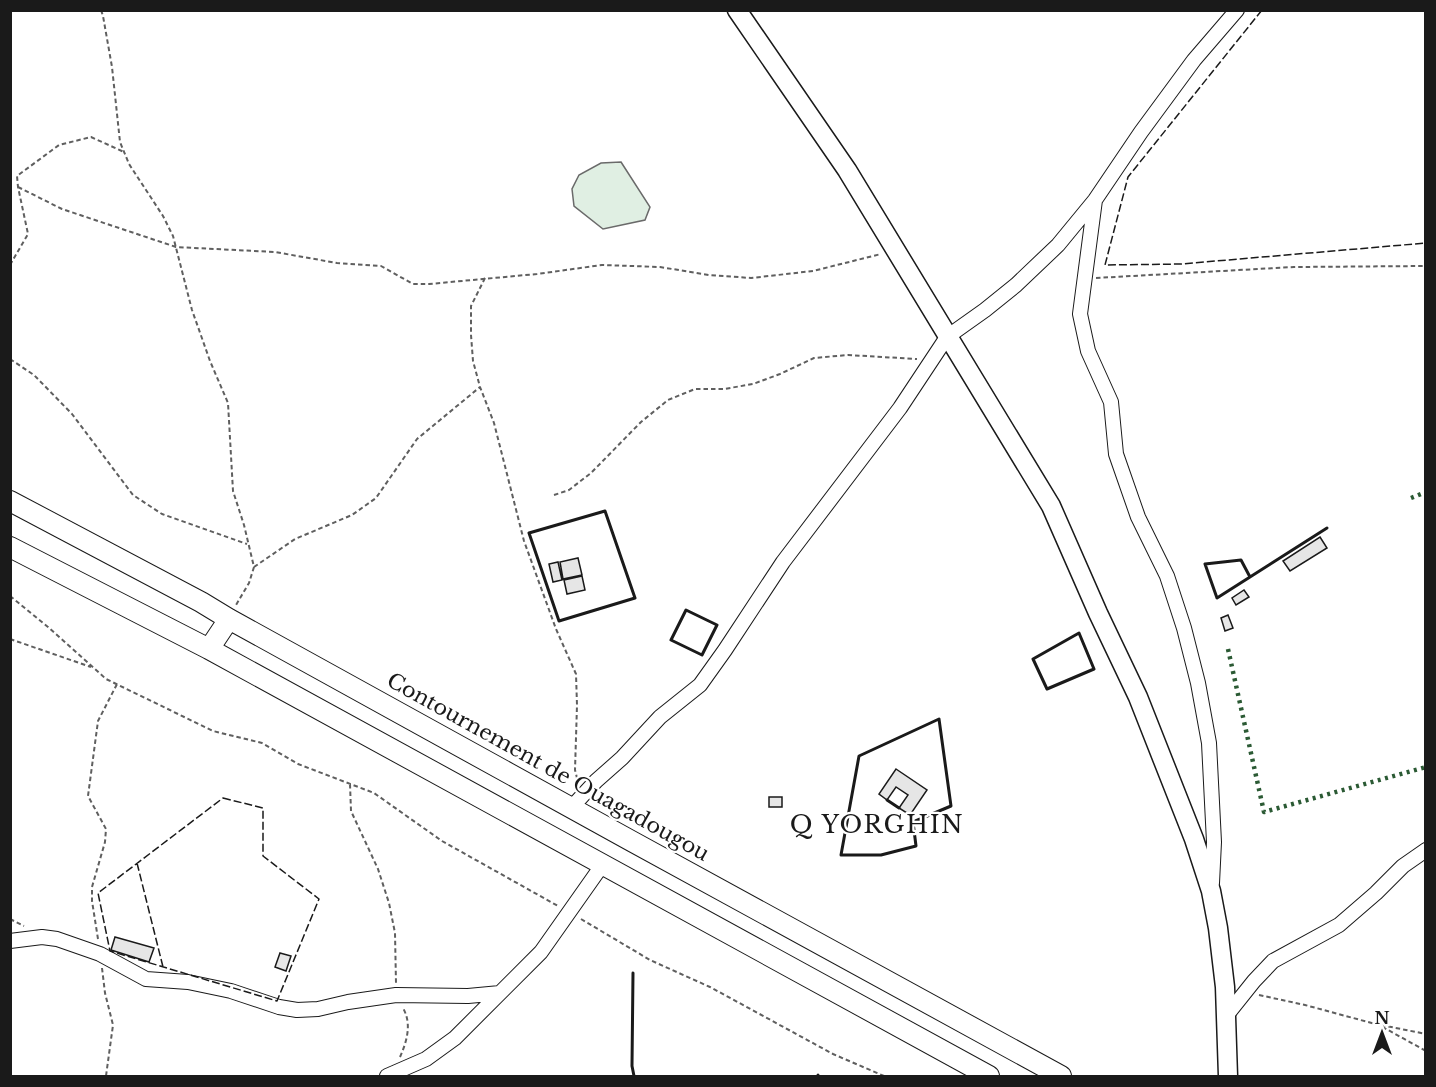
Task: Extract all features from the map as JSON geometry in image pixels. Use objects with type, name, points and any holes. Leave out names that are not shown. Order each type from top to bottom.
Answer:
[{"type":"highway","name":"Contournement de Ouagadougou","points":[[10,501],[576,802],[1061,1077]]},
{"type":"highway","points":[[10,547],[209,649],[989,1077]]},
{"type":"highway","points":[[209,649],[229,619]]},
{"type":"main road","points":[[737,10],[847,170],[1051,506],[1138,697],[1194,839],[1211,891],[1225,987],[1228,1077]]},
{"type":"street","points":[[576,802],[660,717],[700,685],[783,562],[900,408],[947,337],[986,310],[1058,245],[1095,200],[1194,60],[1237,10]]},
{"type":"street","points":[[1095,200],[1080,314],[1088,351],[1111,402],[1116,454],[1138,517],[1167,576],[1184,628],[1198,683],[1209,743],[1214,842],[1211,891]]},
{"type":"street","points":[[1226,1016],[1273,961],[1339,925],[1403,866],[1425,850]]},
{"type":"street","points":[[390,1075],[426,1059],[455,1038],[541,952],[603,864]]},
{"type":"street","points":[[10,941],[42,937],[57,939],[100,954],[146,979],[231,991],[279,1007],[297,1010],[318,1009],[396,995],[468,996],[500,993]]},
{"type":"path","points":[[101,10],[104,15],[112,67],[120,142],[129,164],[163,216],[173,236],[192,310],[228,403],[233,491],[254,567],[249,583],[229,619]]},
{"type":"path","points":[[10,265],[28,234],[17,176],[59,145],[91,137],[124,152]]},
{"type":"path","points":[[18,187],[62,209],[176,247],[275,252],[381,266],[413,284],[429,285],[603,265],[660,267],[709,275],[751,278],[813,271],[894,250]]},
{"type":"path","points":[[1084,278],[1294,267],[1425,266]]},
{"type":"path","points":[[485,278],[471,306],[473,360],[480,387],[494,423],[524,542],[556,629],[576,674],[574,770],[576,802]]},
{"type":"path","points":[[554,495],[568,490],[591,473],[641,422],[668,400],[695,389],[724,389],[753,384],[814,358],[848,356],[913,359],[934,356]]},
{"type":"path","points":[[10,359],[34,375],[72,414],[134,495],[162,514],[248,544]]},
{"type":"path","points":[[254,567],[295,539],[352,515],[376,498],[417,439],[480,387]]},
{"type":"path","points":[[10,596],[106,679],[213,730],[262,743],[298,765],[374,793],[442,841],[570,912],[650,960],[710,987],[833,1054],[884,1077]]},
{"type":"path","points":[[10,639],[94,668]]},
{"type":"path","points":[[106,1077],[113,1025],[105,993],[92,887],[105,842],[106,829],[87,796],[98,721],[117,684]]},
{"type":"path","points":[[350,784],[351,811],[378,869],[389,903],[397,970],[396,995],[407,1016],[408,1040],[390,1075]]},
{"type":"path","points":[[1245,992],[1305,1005],[1378,1025],[1425,1034]]},
{"type":"path","points":[[1378,1025],[1425,1051]]},
{"type":"green space","points":[[621,162],[650,207],[645,220],[603,229],[574,206],[572,189],[579,175],[601,163]]},
{"type":"building","points":[[1320,537],[1327,548],[1290,571],[1283,561]]},
{"type":"building","points":[[578,558],[582,575],[563,579],[560,562]]},
{"type":"building","points":[[558,562],[562,580],[553,582],[549,564]]},
{"type":"building","points":[[582,576],[585,590],[567,594],[564,580]]},
{"type":"building","points":[[1244,590],[1249,597],[1236,605],[1232,598]]},
{"type":"building","points":[[1228,615],[1233,628],[1225,631],[1221,618]]},
{"type":"building","points":[[896,769],[927,790],[910,815],[899,808],[908,795],[896,787],[887,800],[879,794]]},
{"type":"building","points":[[769,797],[782,797],[782,807],[769,807]]},
{"type":"building","points":[[115,937],[154,948],[149,962],[111,950]]},
{"type":"building","points":[[280,953],[291,956],[286,971],[275,967]]},
{"type":"hedge","points":[[1411,498],[1426,492]]},
{"type":"hedge","points":[[1228,649],[1264,812],[1426,767]]},
{"type":"fence","points":[[1262,10],[1128,177],[1105,265],[1181,264],[1426,243]]},
{"type":"fence","points":[[223,798],[263,808],[263,856],[319,899],[277,1001],[110,951],[98,893],[223,798]]},
{"type":"fence","points":[[137,863],[163,967]]},
{"type":"wall","points":[[605,511],[635,598],[559,621],[529,533],[605,511]]},
{"type":"wall","points":[[1217,598],[1327,528]]},
{"type":"wall","points":[[1241,560],[1250,577],[1217,598],[1205,564],[1241,560]]},
{"type":"wall","points":[[686,610],[717,625],[702,655],[671,640],[686,610]]},
{"type":"wall","points":[[1079,633],[1094,669],[1047,689],[1033,659],[1079,633]]},
{"type":"wall","points":[[939,719],[951,806],[913,822],[916,846],[881,855],[841,855],[859,756],[939,719]]},
{"type":"wall","points":[[887,800],[899,808]]},
{"type":"wall","points":[[633,973],[632,1066],[634,1076]]},
{"type":"district","name":"Q YORGHIN","points":[[877,825]]}]
